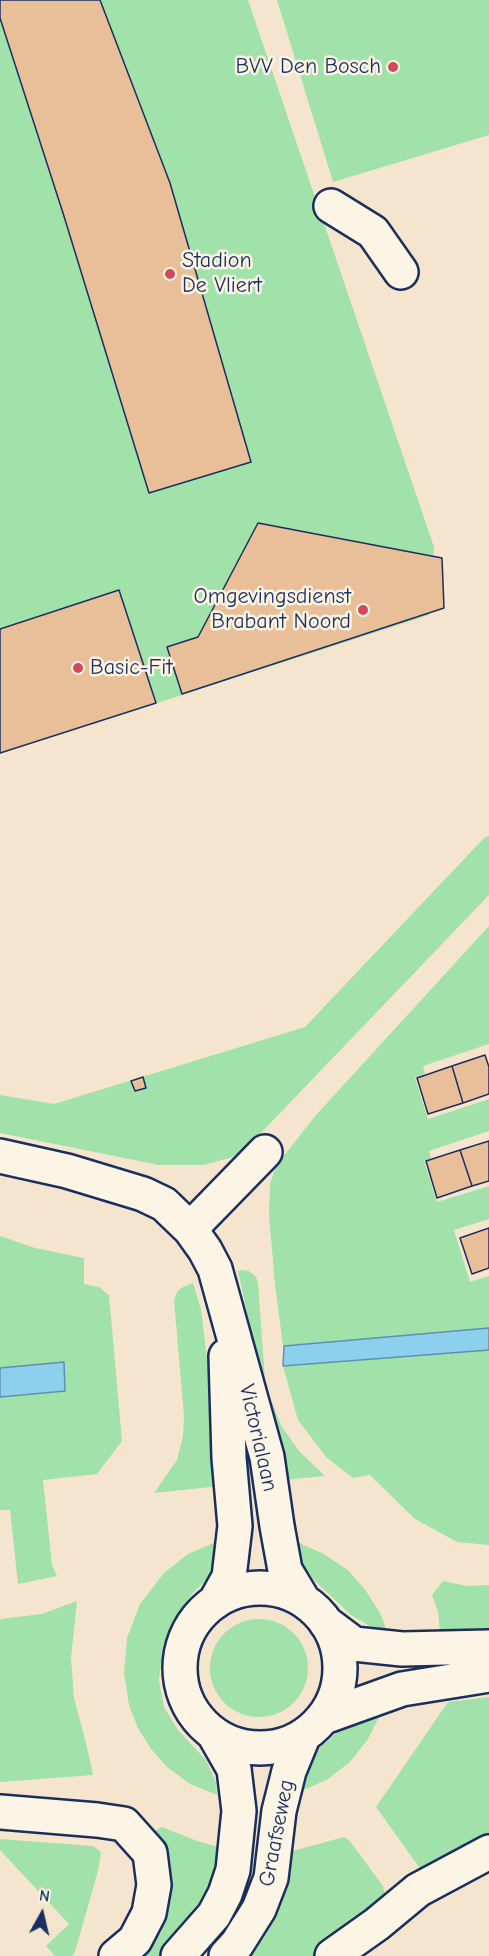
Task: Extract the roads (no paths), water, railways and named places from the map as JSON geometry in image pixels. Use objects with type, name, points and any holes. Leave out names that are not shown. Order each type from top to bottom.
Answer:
[{"type":"street","points":[[331,206],[373,232],[401,272]]},
{"type":"street","points":[[190,1229],[265,1152]]},
{"type":"street","name":"Victorialaan","points":[[0,1156],[66,1171],[143,1194],[164,1204],[190,1229],[205,1250],[214,1269],[267,1457],[285,1570],[303,1600]]},
{"type":"street","name":"Victorialaan","points":[[215,1602],[229,1577],[235,1526],[229,1458],[225,1309]]},
{"type":"street","points":[[314,1727],[336,1695],[341,1670],[337,1645],[326,1623],[316,1610],[303,1600],[281,1591],[258,1588],[236,1592],[215,1602],[203,1612],[189,1630],[181,1652],[179,1667],[185,1698],[202,1724],[214,1734],[235,1744],[258,1749],[281,1746],[314,1727],[402,1689],[489,1675]]},
{"type":"street","points":[[326,1623],[354,1644],[402,1649],[489,1647]]},
{"type":"street","name":"Graafseweg","points":[[226,1956],[237,1944],[259,1909],[271,1878],[279,1811],[289,1771],[314,1727]]},
{"type":"street","name":"Graafseweg","points":[[178,1956],[214,1915],[225,1894],[233,1870],[239,1811],[234,1769],[214,1734]]},
{"type":"street","points":[[0,1812],[124,1824],[150,1853],[154,1885],[149,1913],[135,1940],[116,1956]]},
{"type":"street","points":[[332,1956],[377,1924],[417,1890],[489,1852]]},
{"type":"water","points":[[489,1328],[489,1350],[283,1366],[284,1346]]},
{"type":"water","points":[[64,1362],[65,1391],[0,1397],[0,1368]]},
{"type":"place","name":"BVV Den Bosch","points":[[393,67]]},
{"type":"place","name":"Stadion De Vliert","points":[[170,274]]},
{"type":"place","name":"Omgevingsdienst Brabant Noord","points":[[363,610]]},
{"type":"place","name":"Basic-Fit","points":[[78,668]]}]
